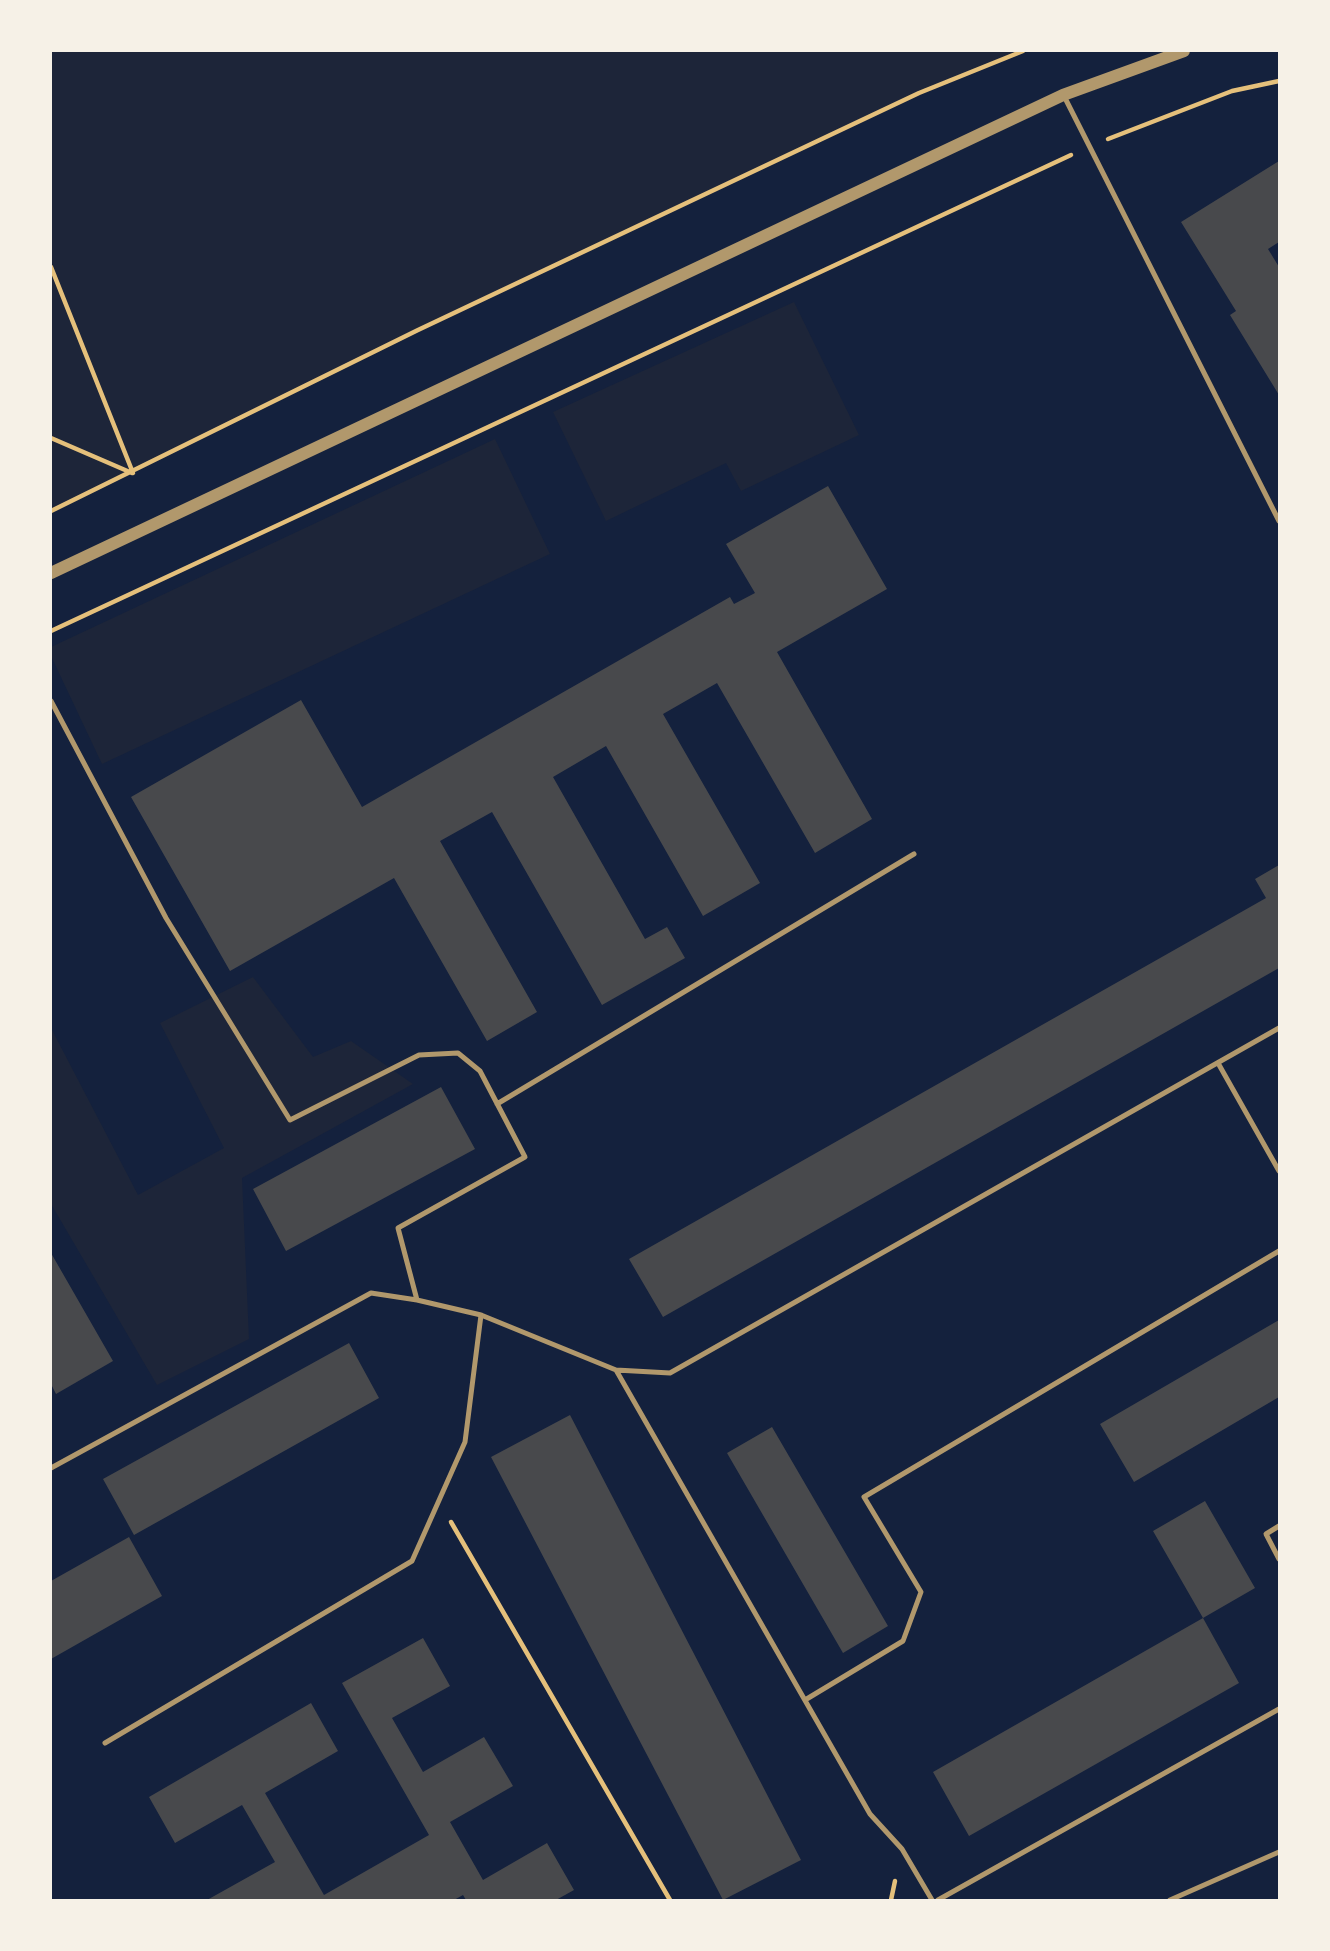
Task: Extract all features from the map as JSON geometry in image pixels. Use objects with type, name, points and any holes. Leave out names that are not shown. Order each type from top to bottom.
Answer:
[{"type":"street","points":[[51,573],[1063,95],[1184,51]]},
{"type":"lane","points":[[1063,95],[1087,147],[1279,521]]},
{"type":"lane","points":[[51,701],[166,918],[290,1120],[419,1055],[458,1052],[480,1071],[525,1157],[397,1228],[417,1300]]},
{"type":"lane","points":[[497,1104],[914,854]]},
{"type":"lane","points":[[51,1468],[371,1293],[417,1300],[481,1315],[616,1370],[670,1373],[1279,1028]]},
{"type":"lane","points":[[1218,1063],[1279,1171]]},
{"type":"lane","points":[[805,1700],[903,1641],[921,1592],[864,1497],[1279,1251]]},
{"type":"lane","points":[[104,1743],[412,1561],[465,1442],[481,1315]]},
{"type":"lane","points":[[616,1370],[870,1814],[902,1849],[932,1900]]},
{"type":"lane","points":[[1279,1526],[1266,1534],[1279,1559]]},
{"type":"lane","points":[[938,1900],[1279,1709]]},
{"type":"lane","points":[[1170,1900],[1279,1852]]},
{"type":"path","points":[[51,511],[133,473],[443,318],[919,93],[1023,51]]},
{"type":"path","points":[[51,631],[1087,147],[1232,91],[1279,81]]},
{"type":"path","points":[[51,267],[133,473]]},
{"type":"path","points":[[51,438],[133,473]]},
{"type":"path","points":[[439,1502],[670,1900]]},
{"type":"shaded area","points":[[51,51],[1023,51],[919,93],[418,330],[51,510]]},
{"type":"shaded area","points":[[794,302],[859,435],[741,491],[726,463],[606,521],[553,412]]},
{"type":"shaded area","points":[[495,439],[550,554],[102,764],[51,656],[51,647]]},
{"type":"shaded area","points":[[253,977],[313,1057],[351,1041],[413,1084],[242,1178],[249,1339],[157,1385],[51,1204],[51,1028],[138,1195],[224,1148],[160,1023]]},
{"type":"building","points":[[1279,161],[1279,242],[1268,249],[1279,267],[1279,395],[1230,315],[1236,311],[1181,222]]},
{"type":"building","points":[[828,486],[887,589],[777,652],[872,819],[815,853],[717,683],[663,714],[760,883],[703,916],[606,746],[553,777],[645,939],[667,927],[685,958],[602,1005],[492,812],[440,841],[537,1012],[487,1041],[394,878],[230,971],[131,797],[301,700],[362,807],[730,597],[734,604],[755,593],[726,544]]},
{"type":"building","points":[[1279,865],[1279,968],[663,1317],[629,1259],[1266,898],[1255,879]]},
{"type":"building","points":[[441,1087],[475,1149],[286,1251],[253,1189]]},
{"type":"building","points":[[51,1253],[113,1361],[56,1394],[51,1384]]},
{"type":"building","points":[[1279,1320],[1279,1397],[1134,1482],[1100,1424]]},
{"type":"building","points":[[349,1343],[379,1398],[134,1535],[103,1479]]},
{"type":"building","points":[[570,1415],[801,1860],[723,1900],[491,1457]]},
{"type":"building","points":[[772,1427],[888,1626],[843,1653],[727,1453]]},
{"type":"building","points":[[1205,1501],[1255,1588],[1203,1618],[1153,1531]]},
{"type":"building","points":[[129,1537],[162,1596],[51,1659],[51,1581]]},
{"type":"building","points":[[1203,1618],[1239,1683],[969,1836],[933,1772]]},
{"type":"building","points":[[423,1638],[450,1686],[392,1718],[423,1772],[484,1737],[513,1786],[450,1822],[483,1880],[547,1843],[574,1890],[556,1900],[466,1900],[463,1895],[454,1900],[207,1900],[275,1862],[242,1805],[175,1843],[149,1797],[311,1703],[338,1751],[265,1793],[324,1895],[429,1835],[342,1683]]}]
